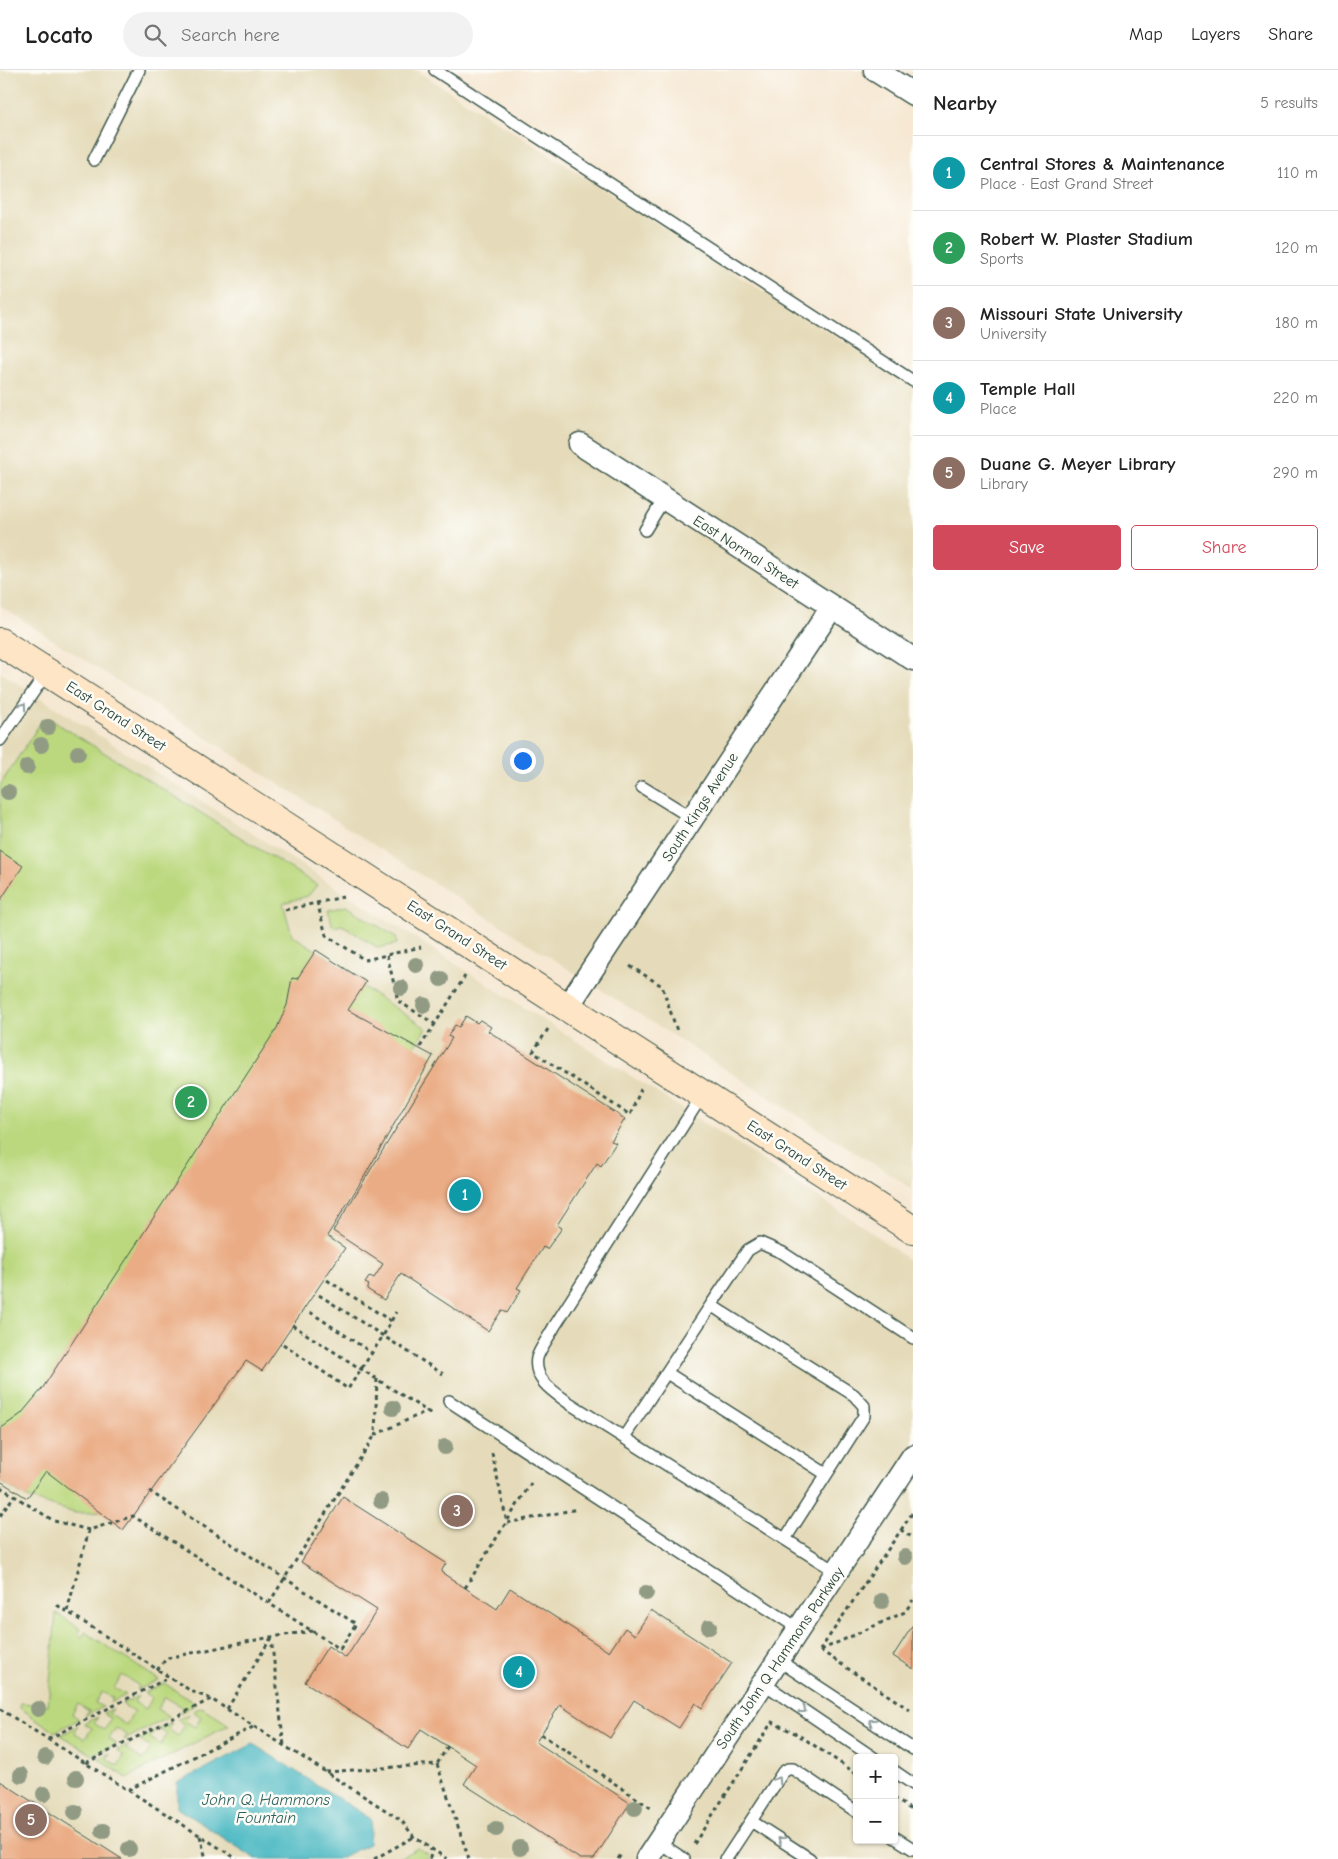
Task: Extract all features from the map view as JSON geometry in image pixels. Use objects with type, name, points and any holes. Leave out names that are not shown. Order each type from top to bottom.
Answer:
[{"type":"main road","name":"East Grand Street","points":[[0,643],[568,1006],[913,1230]]},
{"type":"street","points":[[875,70],[913,94]]},
{"type":"street","name":"East Normal Street","points":[[580,444],[913,659]]},
{"type":"street","name":"South Kings Avenue","points":[[568,1006],[832,607]]},
{"type":"street","name":"South John Q Hammons Parkway","points":[[652,1850],[913,1456]]},
{"type":"lane","points":[[94,160],[139,70]]},
{"type":"lane","points":[[435,70],[913,381]]},
{"type":"lane","points":[[645,530],[664,499]]},
{"type":"lane","points":[[0,740],[47,672]]},
{"type":"lane","points":[[642,787],[692,818]]},
{"type":"lane","points":[[703,1094],[554,1327],[537,1358],[539,1375],[548,1389],[837,1572]]},
{"type":"lane","points":[[624,1438],[748,1250],[760,1243],[783,1253],[913,1338]]},
{"type":"lane","points":[[711,1305],[854,1395],[864,1406],[864,1416],[785,1539]]},
{"type":"lane","points":[[667,1373],[826,1474]]},
{"type":"lane","points":[[449,1401],[799,1629]]},
{"type":"lane","points":[[778,1660],[913,1749]]},
{"type":"lane","points":[[763,1683],[868,1754]]},
{"type":"lane","points":[[726,1859],[783,1772],[788,1769],[792,1769],[853,1809]]},
{"type":"lane","points":[[898,1774],[913,1784]]},
{"type":"lane","points":[[751,1821],[810,1859]]},
{"type":"lane","points":[[898,1840],[913,1849]]},
{"type":"lane","points":[[652,1850],[686,1855]]},
{"type":"path","points":[[285,910],[343,897]]},
{"type":"path","points":[[317,902],[326,935],[365,960],[421,947]]},
{"type":"path","points":[[387,955],[398,1001],[434,1024]]},
{"type":"path","points":[[630,966],[662,986],[677,1031]]},
{"type":"path","points":[[420,1047],[465,976]]},
{"type":"path","points":[[548,1029],[533,1052],[630,1115],[641,1089]]},
{"type":"path","points":[[327,1280],[391,1321]]},
{"type":"path","points":[[319,1295],[443,1374]]},
{"type":"path","points":[[310,1312],[372,1353]]},
{"type":"path","points":[[283,1344],[348,1389],[383,1336],[396,1312]]},
{"type":"path","points":[[292,1325],[435,1416]]},
{"type":"path","points":[[269,1603],[375,1435],[377,1378]]},
{"type":"path","points":[[375,1435],[427,1411]]},
{"type":"path","points":[[500,1458],[492,1453],[507,1523]]},
{"type":"path","points":[[525,1474],[541,1485]]},
{"type":"path","points":[[465,1588],[533,1480]]},
{"type":"path","points":[[0,1487],[54,1521],[89,1530],[133,1516],[340,1649],[356,1624],[149,1491]]},
{"type":"path","points":[[0,1516],[14,1496]]},
{"type":"path","points":[[507,1523],[579,1509],[571,1504]]},
{"type":"path","points":[[820,1650],[913,1512]]},
{"type":"path","points":[[66,1611],[89,1530]]},
{"type":"path","points":[[901,1530],[913,1538]]},
{"type":"path","points":[[820,1650],[906,1612],[913,1600]]},
{"type":"path","points":[[57,1605],[157,1670],[191,1691],[211,1699],[401,1820],[414,1837],[448,1859]]},
{"type":"path","points":[[157,1670],[167,1658],[271,1637],[313,1631]]},
{"type":"path","points":[[227,1710],[271,1637]]},
{"type":"path","points":[[271,1637],[284,1746]]},
{"type":"path","points":[[820,1650],[913,1712]]},
{"type":"path","points":[[48,1739],[169,1677]]},
{"type":"path","points":[[85,1763],[211,1699]]},
{"type":"path","points":[[0,1709],[236,1859]]},
{"type":"path","points":[[686,1855],[772,1722],[797,1734],[853,1771]]},
{"type":"path","points":[[128,1790],[253,1726]]},
{"type":"path","points":[[541,1734],[652,1808],[647,1815]]},
{"type":"path","points":[[437,1764],[448,1746]]},
{"type":"path","points":[[326,1772],[437,1764]]},
{"type":"path","points":[[437,1764],[469,1859]]},
{"type":"path","points":[[895,1799],[913,1811]]},
{"type":"path","points":[[200,1836],[206,1859]]},
{"type":"path","points":[[374,1859],[414,1837]]},
{"type":"path","points":[[430,1859],[431,1849]]},
{"type":"path","points":[[618,1859],[623,1852]]},
{"type":"shaded area","points":[[0,70],[416,70],[913,386],[913,1189],[0,606]]},
{"type":"shaded area","points":[[0,672],[701,1121],[867,1229],[913,1263],[913,1859],[0,1859]]},
{"type":"green space","points":[[43,719],[50,719],[317,885],[308,896],[283,903],[292,935],[366,982],[363,987],[426,1028],[338,1175],[124,1512],[75,1513],[27,1498],[0,1481],[0,785]]},
{"type":"green space","points":[[346,906],[396,937],[397,944],[378,948],[342,925],[333,927],[328,910]]},
{"type":"green space","points":[[56,1613],[81,1629],[78,1634],[82,1637],[85,1632],[159,1680],[137,1690],[139,1686],[122,1675],[114,1688],[126,1695],[110,1703],[113,1698],[102,1692],[95,1703],[103,1707],[85,1716],[89,1711],[78,1704],[72,1714],[79,1719],[55,1732],[20,1708],[20,1703],[48,1705]]},
{"type":"green space","points":[[164,1683],[196,1704],[180,1713],[182,1707],[165,1697],[157,1709],[170,1717],[124,1740],[127,1735],[116,1728],[109,1739],[117,1744],[93,1755],[61,1735],[78,1726],[75,1733],[85,1739],[92,1728],[84,1723],[98,1717],[94,1723],[104,1730],[111,1719],[103,1713],[113,1709],[109,1714],[126,1725],[134,1712],[122,1704],[138,1696],[134,1702],[146,1709],[152,1698],[144,1693]]},
{"type":"green space","points":[[202,1707],[229,1725],[127,1778],[99,1759],[110,1753],[107,1759],[118,1766],[124,1756],[117,1750],[129,1745],[126,1749],[143,1760],[151,1748],[139,1740],[154,1732],[150,1738],[161,1745],[167,1734],[159,1729],[172,1723],[168,1729],[178,1736],[185,1725],[177,1720],[189,1714],[185,1721],[195,1727],[201,1717],[193,1711]]},
{"type":"green space","points":[[418,1848],[428,1855],[428,1859],[397,1859]]},
{"type":"water","name":"John Q. Hammons Fountain","points":[[253,1744],[371,1819],[369,1844],[338,1859],[256,1859],[177,1808],[177,1783]]},
{"type":"building","points":[[0,851],[23,866],[0,901]]},
{"type":"building","points":[[316,950],[366,982],[348,1010],[433,1056],[364,1177],[327,1236],[345,1248],[262,1371],[246,1361],[123,1530],[46,1471],[27,1498],[0,1481],[0,1429],[21,1414],[42,1389],[277,1028],[287,1005],[292,978],[297,979]]},
{"type":"building","points":[[466,1016],[477,1023],[480,1020],[491,1027],[488,1031],[625,1119],[611,1141],[616,1143],[601,1166],[597,1163],[557,1225],[562,1228],[547,1249],[543,1247],[517,1288],[521,1290],[507,1313],[502,1310],[488,1331],[401,1274],[384,1300],[367,1289],[369,1285],[365,1283],[370,1276],[374,1278],[383,1264],[333,1231],[452,1038],[448,1036],[455,1025],[459,1027]]},
{"type":"building","points":[[343,1497],[446,1563],[441,1572],[497,1609],[510,1588],[609,1652],[625,1628],[635,1635],[651,1610],[732,1663],[702,1708],[695,1703],[679,1728],[634,1700],[610,1738],[560,1705],[536,1742],[630,1803],[594,1859],[580,1859],[464,1784],[476,1765],[421,1729],[408,1749],[305,1682],[328,1646],[346,1658],[377,1610],[301,1562]]},
{"type":"building","points":[[913,1625],[913,1669],[893,1656]]},
{"type":"building","points":[[0,1781],[122,1859],[0,1859]]},
{"type":"place","name":"Robert W. Plaster Stadium","points":[[191,1102]]},
{"type":"place","name":"Central Stores & Maintenance","points":[[465,1195]]},
{"type":"place","name":"Missouri State University","points":[[457,1511]]},
{"type":"place","name":"Temple Hall","points":[[519,1672]]},
{"type":"place","name":"Duane G. Meyer Library","points":[[31,1820]]}]
